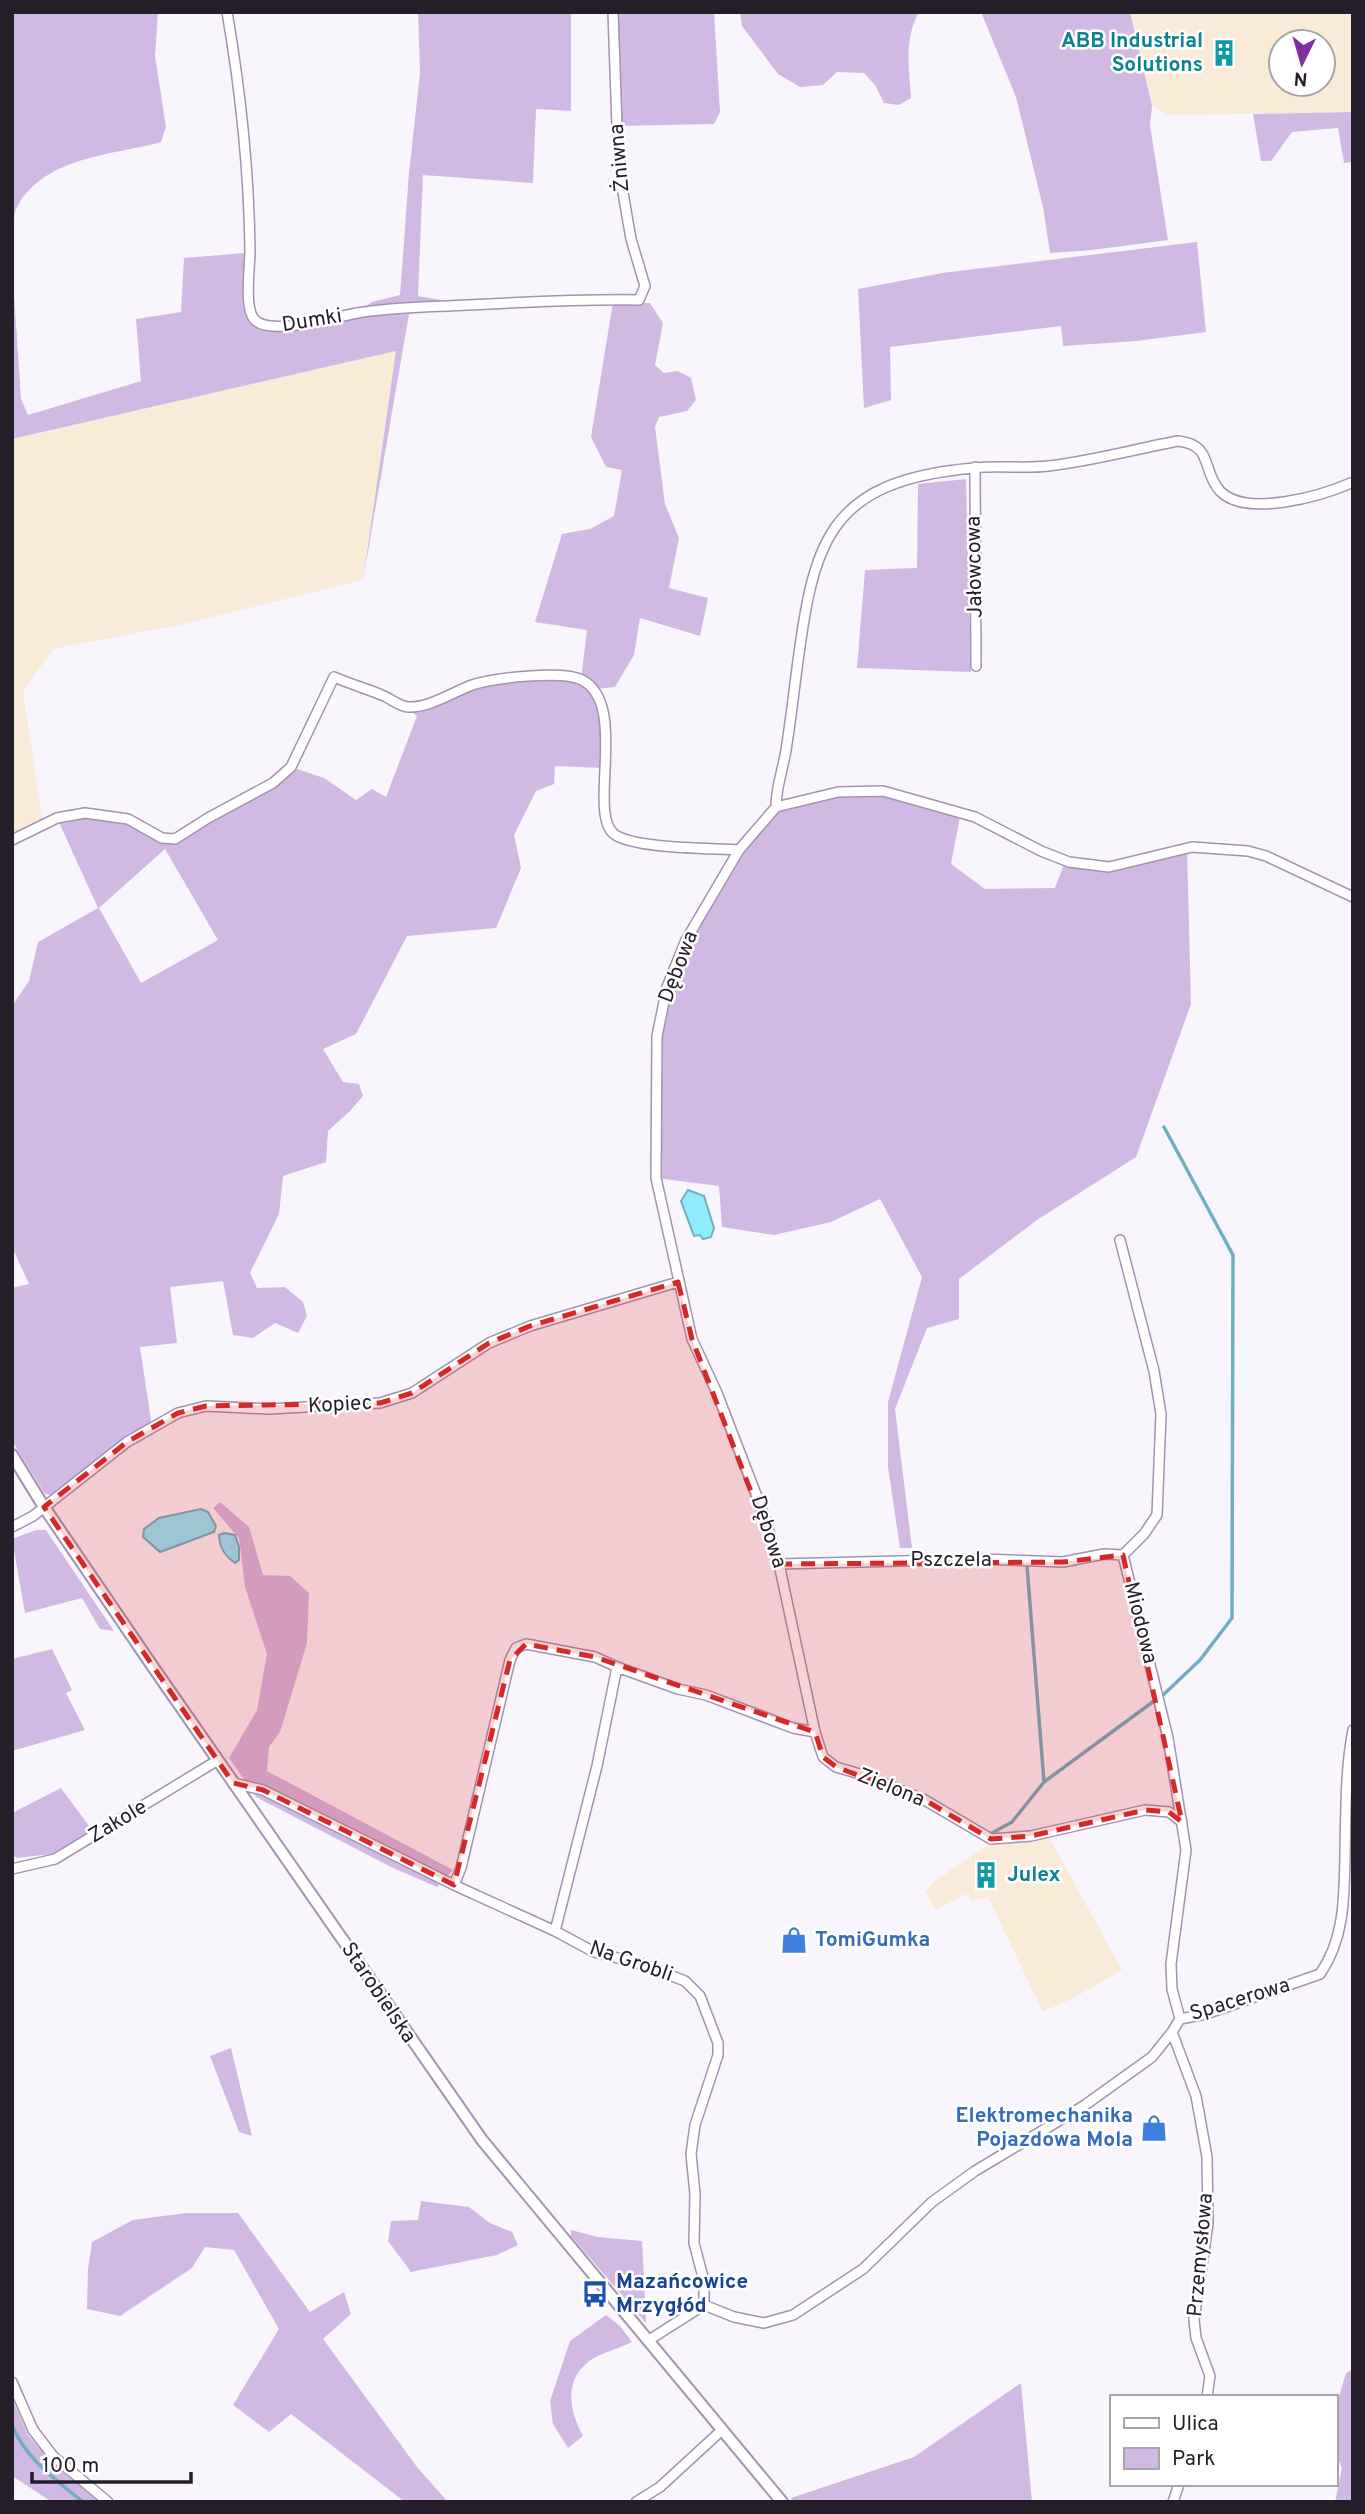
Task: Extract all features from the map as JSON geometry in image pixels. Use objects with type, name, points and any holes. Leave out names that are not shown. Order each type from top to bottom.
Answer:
[{"type":"street","name":"Dumki","points":[[227,12],[246,145],[249,305],[257,322],[278,328],[374,312],[518,303],[639,300]]},
{"type":"street","name":"Żniwna","points":[[613,12],[622,187],[631,239],[645,286],[639,300]]},
{"type":"street","points":[[1351,483],[1326,493],[1248,504],[1233,500],[1219,489],[1202,449],[1188,442],[1178,441],[1047,466],[975,467],[919,476],[886,485],[858,501],[840,521],[825,543],[815,566],[776,807],[838,792],[884,792],[975,817],[1041,851],[1069,862],[1108,867],[1192,847],[1248,851],[1266,856],[1353,897]]},
{"type":"street","name":"Jałowcowa","points":[[975,467],[976,666]]},
{"type":"street","points":[[12,840],[57,818],[85,813],[128,819],[162,838],[175,839],[273,783],[291,767],[334,677],[383,695],[405,707],[419,706],[475,684],[512,677],[539,677],[581,679],[594,689],[603,706],[606,741],[605,819],[613,833],[633,842],[739,850]]},
{"type":"street","name":"Dębowa","points":[[776,807],[739,850],[685,940],[667,987],[657,1036],[656,1178],[692,1339],[717,1393],[764,1515],[779,1564],[815,1732]]},
{"type":"street","name":"Miodowa","points":[[1120,1240],[1154,1371],[1161,1414],[1157,1515],[1144,1534],[1123,1555],[1168,1738],[1186,1850],[1171,1964],[1172,1989],[1180,2019]]},
{"type":"street","name":"Kopiec","points":[[12,1527],[44,1507],[127,1442],[178,1413],[206,1406],[269,1409],[380,1403],[412,1393],[489,1343],[530,1326],[678,1282]]},
{"type":"street","name":"Starobielska","points":[[12,1455],[44,1507],[233,1783],[482,2140],[782,2502]]},
{"type":"street","name":"Pszczela","points":[[779,1564],[981,1559],[1063,1562],[1104,1554],[1123,1555]]},
{"type":"street","points":[[454,1885],[461,1868],[510,1660],[516,1648],[526,1644],[595,1657],[678,1689],[706,1695],[793,1728],[815,1732]]},
{"type":"street","points":[[555,1931],[597,1766],[617,1667]]},
{"type":"street","name":"Spacerowa","points":[[704,2305],[734,2317],[764,2323],[793,2315],[863,2269],[932,2202],[975,2171],[1085,2105],[1153,2057],[1180,2019],[1206,2014],[1320,1974],[1331,1958],[1343,1917],[1353,1730]]},
{"type":"street","name":"Zielona","points":[[815,1732],[823,1757],[836,1768],[860,1774],[923,1799],[991,1839],[1031,1836],[1146,1810],[1169,1812],[1182,1822]]},
{"type":"street","name":"Zakole","points":[[12,1869],[55,1859],[218,1760]]},
{"type":"street","name":"Na Grobli","points":[[233,1783],[263,1790],[594,1952],[642,1964],[685,1981],[700,1996],[718,2043],[718,2055],[695,2125],[691,2154],[695,2194],[694,2243],[704,2281],[704,2305]]},
{"type":"street","name":"Przemysłowa","points":[[1172,2032],[1195,2096],[1207,2157],[1208,2224],[1194,2320],[1196,2338],[1210,2376],[1207,2395]]},
{"type":"street","points":[[649,2340],[704,2305]]},
{"type":"street","points":[[12,2382],[33,2430],[53,2456],[108,2502]]},
{"type":"street","points":[[636,2502],[660,2487],[722,2430]]},
{"type":"highlighted area","points":[[678,1282],[692,1339],[779,1564],[1063,1562],[1123,1555],[1182,1822],[1169,1812],[1145,1810],[1031,1836],[991,1839],[923,1799],[836,1767],[823,1757],[815,1732],[595,1657],[526,1644],[510,1660],[454,1885],[263,1790],[233,1783],[44,1507],[127,1442],[178,1413],[206,1406],[380,1403],[412,1393],[489,1343],[530,1326]]},
{"type":"shaded area","points":[[1130,12],[1353,12],[1353,112],[1168,115],[1152,106]]},
{"type":"shaded area","points":[[396,351],[363,580],[179,625],[53,649],[23,692],[43,823],[12,840],[12,439]]},
{"type":"shaded area","points":[[1048,1835],[1122,1970],[1043,2012],[988,1897],[972,1901],[966,1894],[936,1910],[925,1892],[936,1880],[993,1842],[1016,1842]]},
{"type":"green space","points":[[12,12],[158,12],[155,56],[166,127],[161,142],[83,160],[46,176],[16,208],[12,237]]},
{"type":"green space","points":[[418,12],[571,12],[571,111],[536,109],[533,183],[423,175],[418,296],[441,300],[444,304],[363,308],[372,302],[400,295],[420,73]]},
{"type":"green space","points":[[615,12],[714,12],[720,112],[714,124],[619,126]]},
{"type":"green space","points":[[740,12],[919,12],[909,43],[911,98],[899,105],[884,103],[875,85],[864,73],[837,72],[823,85],[800,87],[778,74],[742,26]]},
{"type":"green space","points":[[981,12],[1130,12],[1152,106],[1150,125],[1168,240],[1050,253],[1043,207],[1016,97]]},
{"type":"green space","points":[[1353,112],[1353,162],[1344,163],[1338,128],[1292,132],[1271,161],[1261,161],[1253,114]]},
{"type":"green space","points":[[1197,242],[1206,332],[1136,341],[1063,346],[1061,326],[890,347],[891,400],[864,408],[858,289],[942,273]]},
{"type":"green space","points":[[245,253],[247,304],[263,329],[277,330],[360,315],[409,314],[363,580],[396,351],[12,439],[12,264],[21,399],[28,415],[141,381],[136,319],[181,312],[184,258]]},
{"type":"green space","points":[[613,302],[650,303],[663,323],[655,365],[664,373],[678,371],[691,378],[696,400],[687,411],[659,417],[655,427],[665,504],[679,538],[669,588],[708,598],[700,636],[640,618],[634,655],[615,687],[595,689],[603,706],[605,768],[555,766],[554,784],[536,791],[514,835],[521,868],[496,928],[407,936],[356,1034],[323,1049],[343,1082],[359,1084],[363,1096],[328,1131],[326,1162],[283,1176],[279,1214],[250,1273],[257,1288],[285,1287],[303,1302],[307,1316],[298,1333],[275,1323],[253,1338],[233,1335],[223,1281],[170,1287],[177,1343],[140,1347],[152,1427],[51,1495],[45,1494],[12,1441],[12,1288],[29,1284],[12,1247],[12,1006],[29,981],[38,942],[98,908],[57,818],[73,815],[103,816],[132,823],[175,839],[291,767],[324,778],[356,800],[372,789],[386,797],[417,716],[405,707],[512,677],[581,679],[587,630],[535,622],[562,534],[590,529],[614,516],[622,470],[606,467],[591,437]],"holes":[[[165,849],[218,940],[141,983],[99,908]]]},
{"type":"green space","points":[[966,479],[971,672],[857,668],[865,570],[917,568],[918,484]]},
{"type":"green space","points":[[838,795],[883,795],[960,817],[951,864],[985,889],[1055,888],[1064,864],[1109,870],[1187,849],[1191,1004],[1136,1157],[1037,1220],[959,1279],[959,1319],[927,1328],[895,1409],[912,1548],[900,1548],[888,1467],[888,1402],[922,1277],[880,1199],[831,1222],[774,1235],[722,1227],[719,1186],[656,1178],[657,1036],[667,987],[686,940],[739,850],[776,807]]},
{"type":"green space","points":[[220,1502],[249,1527],[263,1575],[290,1576],[309,1593],[307,1643],[280,1732],[269,1747],[267,1771],[453,1870],[437,1887],[391,1867],[256,1797],[229,1758],[257,1710],[267,1654],[245,1587],[239,1538],[213,1508]]},
{"type":"green space","points":[[36,1530],[46,1530],[114,1631],[100,1629],[82,1598],[25,1613],[12,1539]]},
{"type":"green space","points":[[52,1649],[72,1690],[66,1693],[85,1730],[12,1751],[12,1659]]},
{"type":"green space","points":[[61,1788],[92,1830],[51,1854],[17,1858],[12,1855],[12,1808],[14,1812]]},
{"type":"green space","points":[[231,2048],[252,2136],[239,2132],[210,2056]]},
{"type":"green space","points":[[421,2201],[469,2207],[490,2223],[512,2232],[518,2245],[497,2255],[411,2272],[388,2241],[391,2221],[418,2220]]},
{"type":"green space","points":[[186,2213],[238,2213],[310,2312],[344,2292],[351,2314],[323,2339],[417,2467],[448,2502],[405,2502],[291,2414],[269,2432],[233,2405],[279,2329],[234,2250],[205,2247],[192,2268],[120,2316],[87,2309],[92,2242],[133,2220]]},
{"type":"green space","points":[[571,2230],[598,2237],[642,2241],[646,2323],[571,2236]]},
{"type":"green space","points":[[606,2315],[620,2326],[632,2342],[595,2357],[579,2372],[574,2381],[571,2399],[583,2436],[568,2448],[553,2424],[550,2401],[570,2341]]},
{"type":"green space","points":[[1353,2369],[1353,2502],[1335,2502],[1342,2468],[1337,2456],[1337,2403],[1346,2373]]},
{"type":"green space","points":[[1021,2383],[1032,2502],[794,2502],[791,2498],[914,2457]]},
{"type":"green space","points":[[12,2398],[28,2435],[50,2461],[99,2502],[52,2502],[12,2476]]},
{"type":"water","points":[[688,1190],[704,1196],[714,1228],[711,1237],[703,1239],[700,1235],[694,1236],[681,1201]]},
{"type":"water","points":[[201,1509],[208,1512],[216,1526],[214,1532],[160,1552],[143,1537],[144,1529],[159,1518]]},
{"type":"water","points":[[219,1535],[235,1535],[239,1560],[235,1563],[226,1555],[220,1544]]},
{"type":"waterway","points":[[1162,1696],[1200,1660],[1232,1618],[1233,1255],[1164,1127]]},
{"type":"waterway","points":[[1027,1566],[1044,1782]]},
{"type":"waterway","points":[[992,1833],[1012,1822],[1044,1782],[1154,1701]]},
{"type":"waterway","points":[[12,2425],[33,2458],[83,2502]]},
{"type":"place","name":"ABB Industrial Solutions","points":[[1224,53]]},
{"type":"place","name":"Julex","points":[[986,1875]]},
{"type":"place","name":"TomiGumka","points":[[794,1940]]},
{"type":"place","name":"Elektromechanika Pojazdowa Mola","points":[[1154,2128]]},
{"type":"place","name":"Mazańcowice Mrzygłód","points":[[595,2294]]}]
